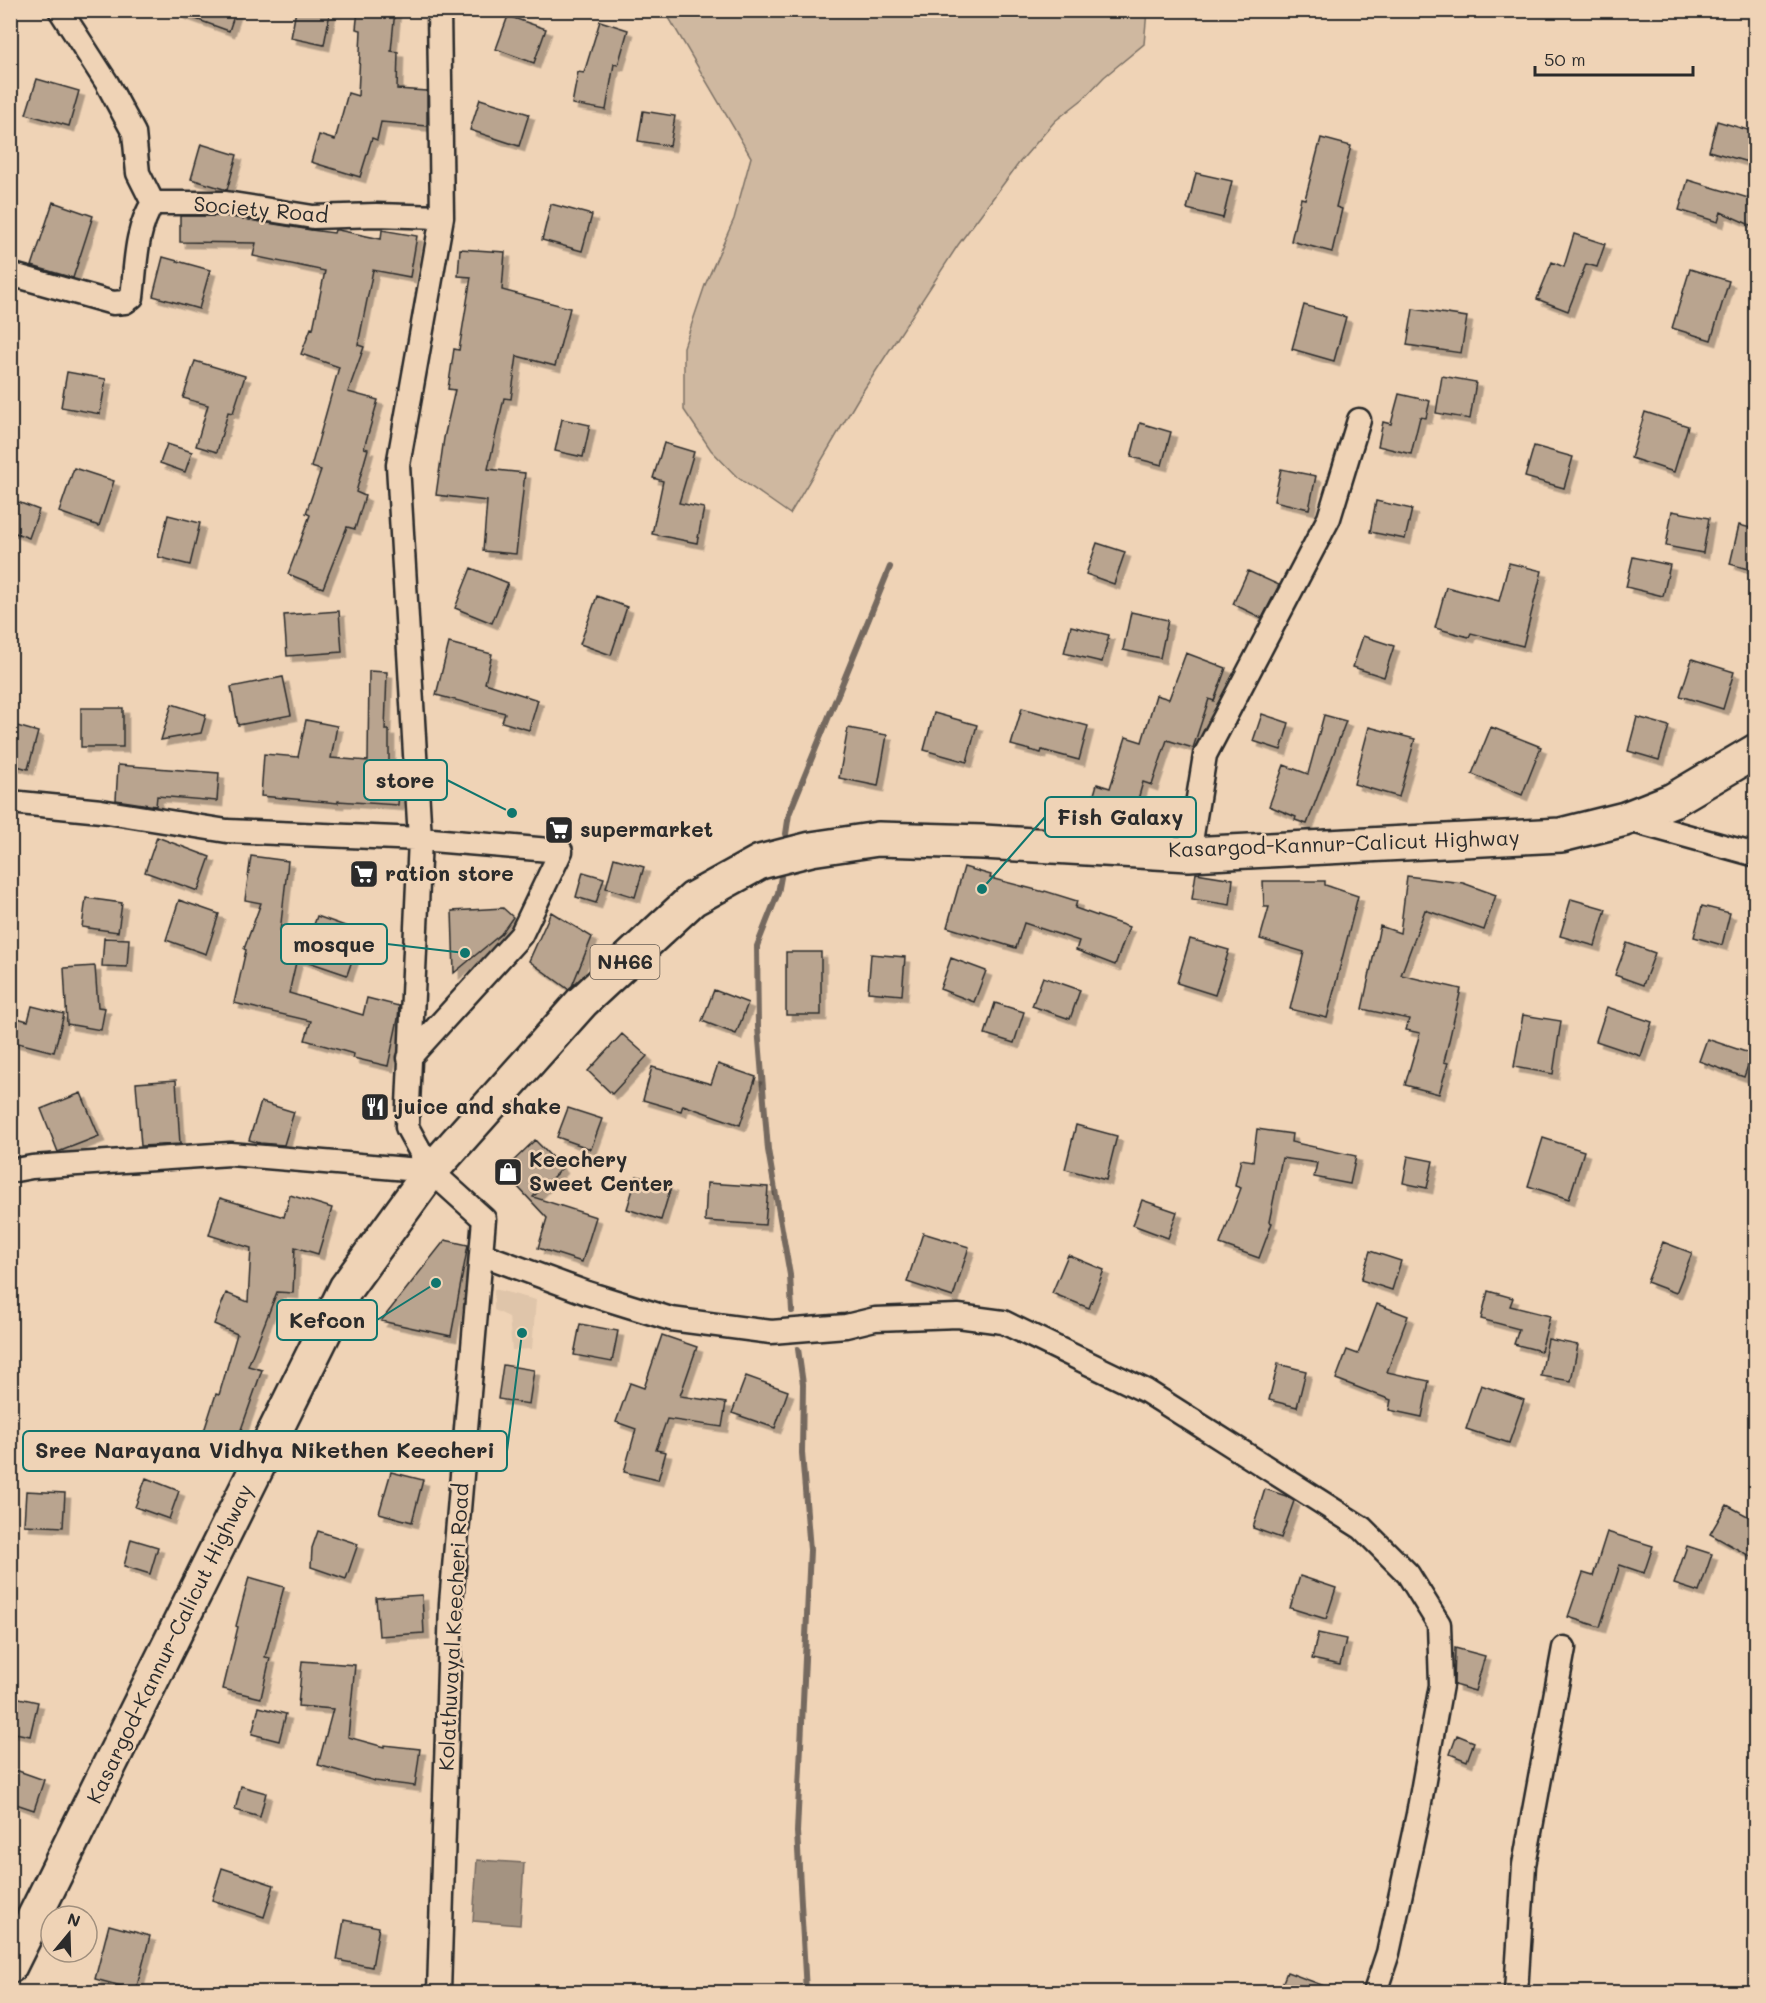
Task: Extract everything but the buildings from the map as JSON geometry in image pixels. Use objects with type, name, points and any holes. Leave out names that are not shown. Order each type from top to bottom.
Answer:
[{"type":"highway","name":"Kasargod-Kannur-Calicut Highway","points":[[10,1966],[345,1288],[431,1171],[582,1002],[693,899],[760,862],[811,849],[878,839],[983,842],[1189,854],[1562,835],[1625,819],[1673,800],[1755,752]]},
{"type":"street","points":[[10,274],[113,303],[125,302],[132,297],[138,245],[146,214],[153,203],[138,173],[134,133],[107,83],[60,10]]},
{"type":"street","name":"Kolathuvayal Keecheri Road","points":[[439,10],[442,217],[398,465],[420,839],[407,1127],[431,1171],[484,1219],[451,1603],[439,1992]]},
{"type":"street","name":"Society Road","points":[[153,203],[226,203],[314,218],[376,215],[442,217]]},
{"type":"street","points":[[1189,854],[1205,755],[1329,518],[1359,420]]},
{"type":"street","points":[[10,802],[101,811],[227,831],[420,839],[561,851],[521,935],[409,1058]]},
{"type":"street","points":[[1625,819],[1755,855]]},
{"type":"street","points":[[10,1171],[32,1167],[230,1154],[431,1171]]},
{"type":"street","points":[[481,1254],[587,1293],[671,1319],[771,1332],[846,1326],[874,1319],[958,1316],[1004,1322],[1146,1391],[1362,1527],[1408,1574],[1439,1624],[1441,1685],[1420,1804],[1393,1932],[1375,1992]]},
{"type":"street","points":[[1516,1992],[1524,1866],[1564,1648]]},
{"type":"shaded area","points":[[665,11],[1147,11],[1144,44],[1055,121],[1019,163],[958,245],[859,397],[790,514],[737,477],[711,450],[684,410],[684,347],[705,285],[734,219],[751,157]]},
{"type":"shaded area","points":[[494,1289],[536,1300],[532,1349],[512,1350],[509,1317],[494,1310]]},
{"type":"shaded area","points":[[477,1860],[524,1863],[520,1925],[473,1921]]},
{"type":"waterway","points":[[786,834],[789,814],[890,567]]},
{"type":"waterway","points":[[781,877],[778,893],[757,946],[758,1027],[768,1150],[790,1275],[792,1311]]},
{"type":"waterway","points":[[798,1349],[803,1384],[802,1453],[810,1550],[797,1832],[806,1992]]},
{"type":"place","name":"store","points":[[512,813]]},
{"type":"place","name":"supermarket","points":[[559,830]]},
{"type":"place","name":"ration store","points":[[364,874]]},
{"type":"place","name":"Fish Galaxy","points":[[982,889]]},
{"type":"place","name":"mosque","points":[[465,953]]},
{"type":"place","name":"juice and shake","points":[[375,1107]]},
{"type":"place","name":"Keechery Sweet Center","points":[[508,1172]]},
{"type":"place","name":"Kefcon","points":[[436,1283]]},
{"type":"place","name":"Sree Narayana Vidhya Nikethen Keecheri","points":[[522,1333]]}]
